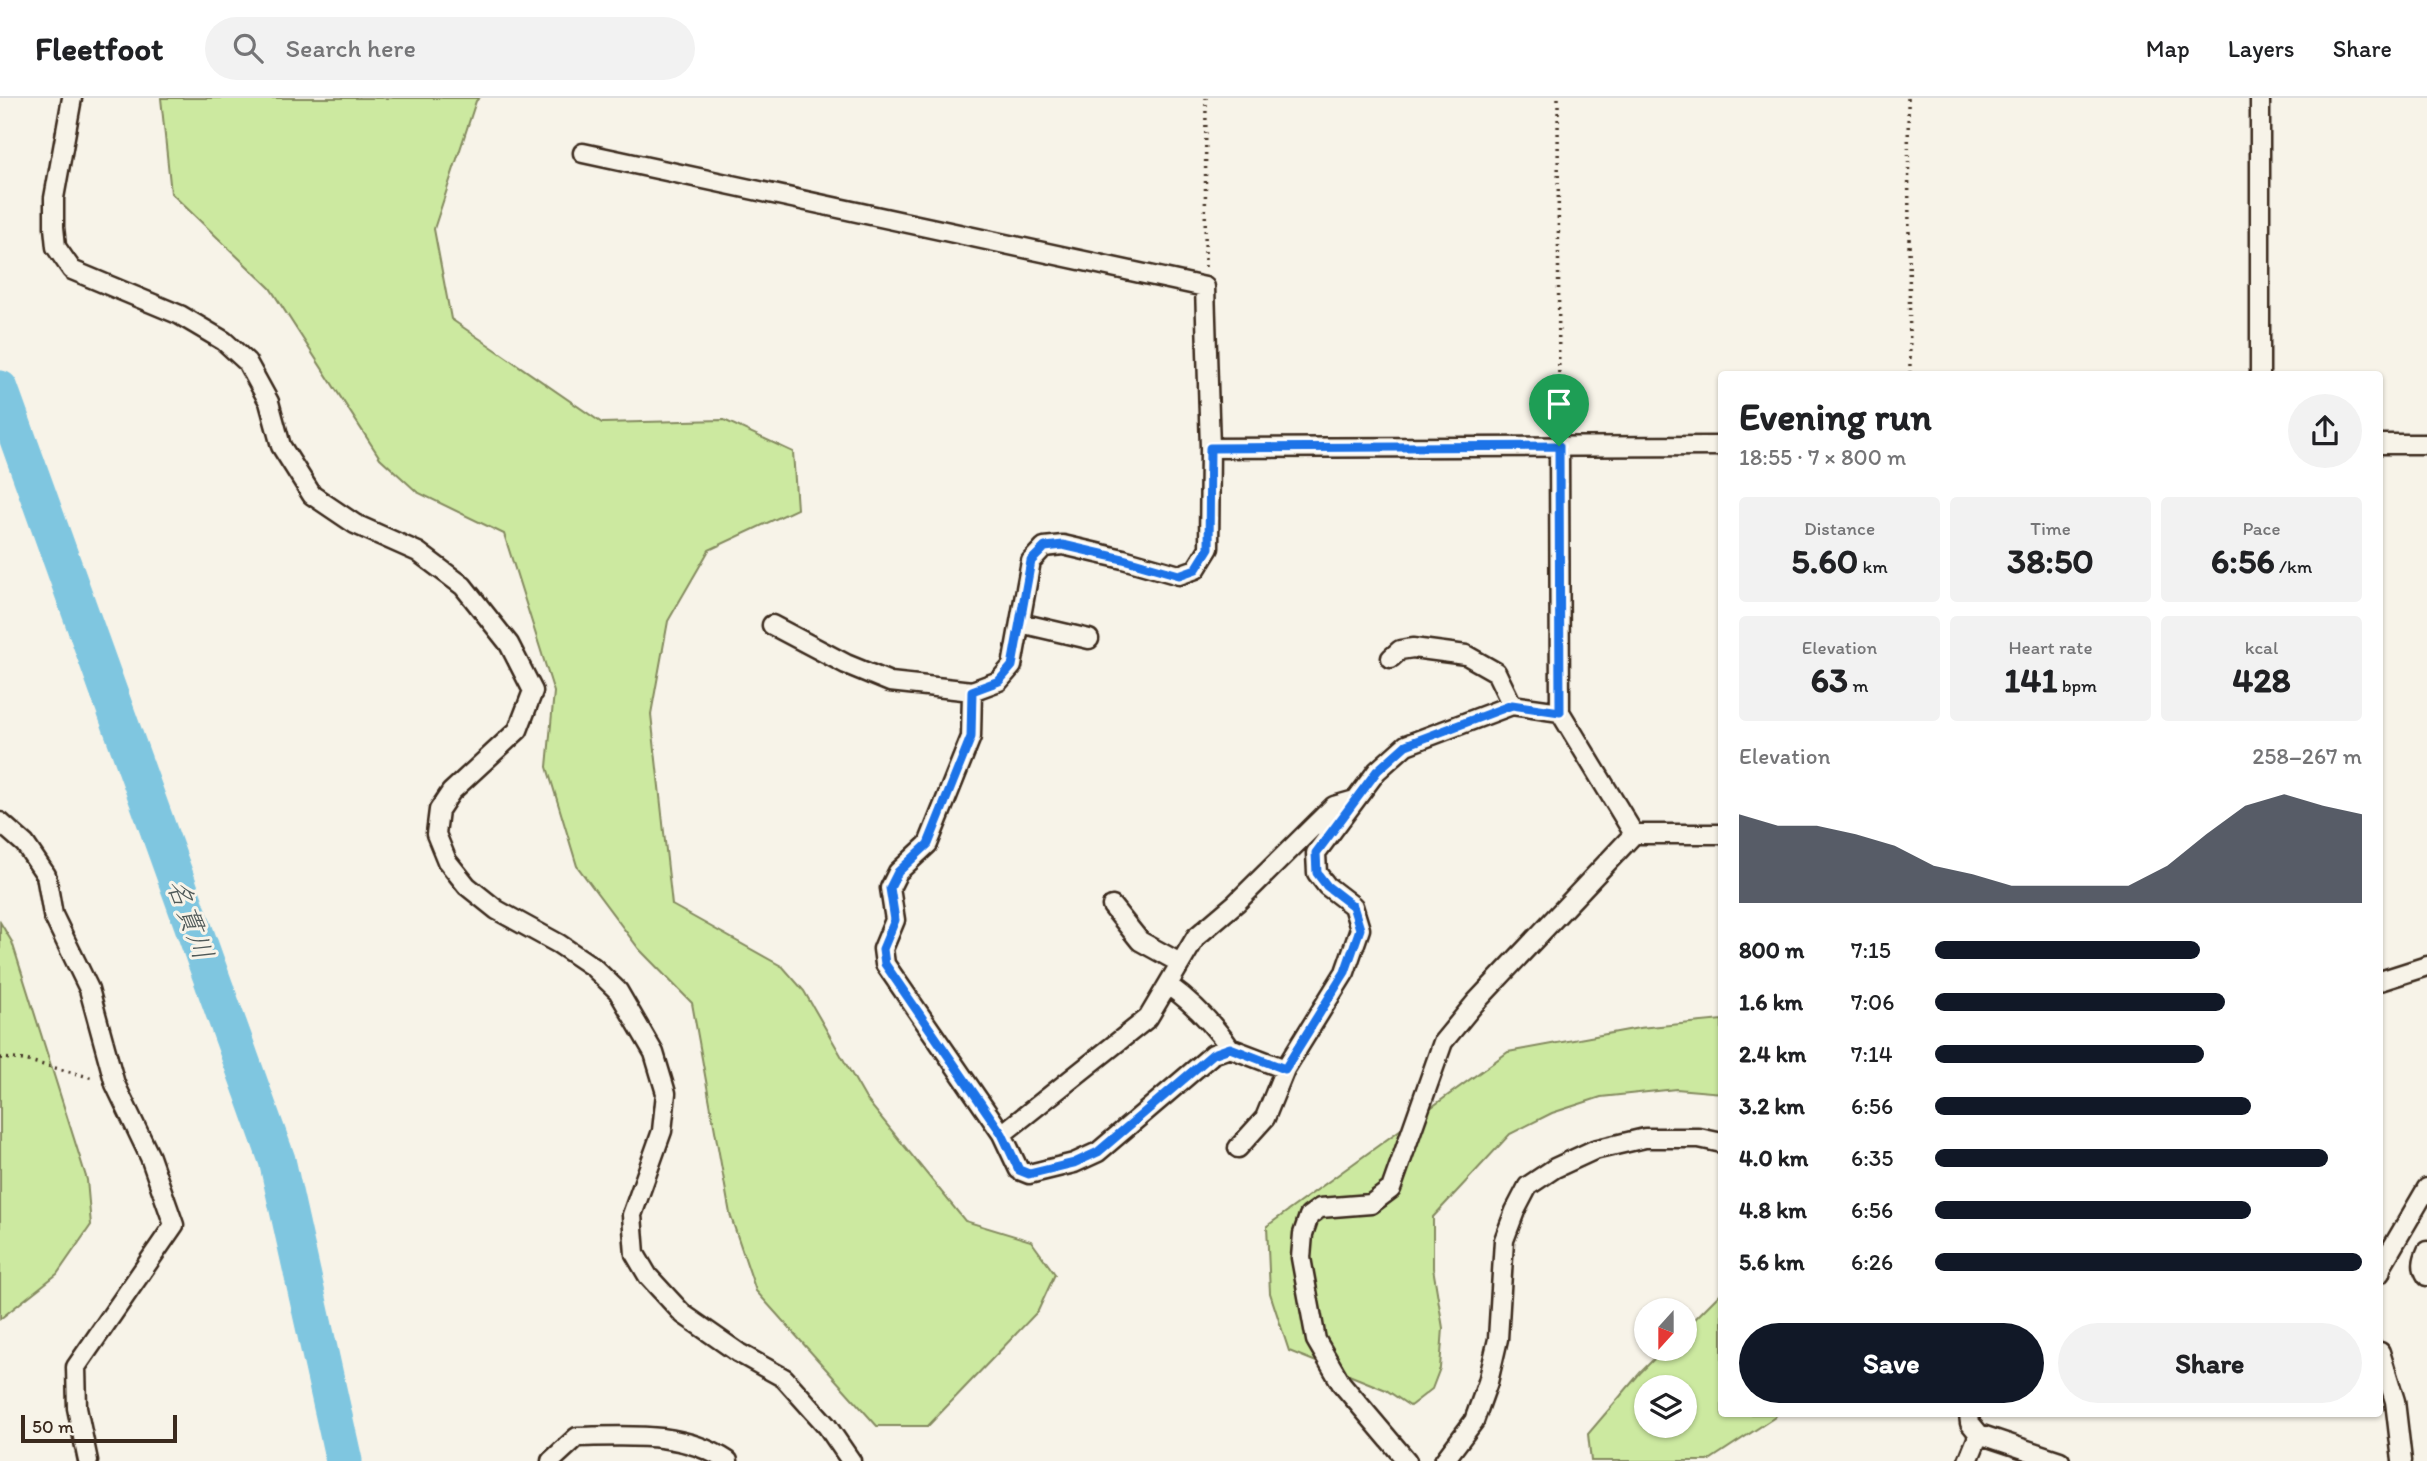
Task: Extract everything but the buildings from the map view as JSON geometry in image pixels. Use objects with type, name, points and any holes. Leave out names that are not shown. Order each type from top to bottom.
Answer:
[{"type":"street","points":[[72,98],[54,198],[54,227],[56,247],[72,270],[180,315],[224,341],[247,362],[270,402],[281,446],[312,495],[355,524],[418,552],[463,586],[509,644],[533,691],[518,730],[451,792],[439,810],[436,834],[447,861],[467,886],[497,910],[559,944],[593,967],[618,991],[654,1053],[666,1093],[662,1131],[632,1215],[635,1254],[648,1276],[683,1314],[739,1353],[784,1378],[827,1426],[851,1461]]},
{"type":"street","points":[[2260,98],[2260,371]]},
{"type":"street","points":[[583,153],[1205,287],[1210,448],[1209,548],[1196,569],[1179,575],[1063,545],[1045,547],[1031,561],[1012,666],[999,681],[972,691],[890,682],[846,664],[772,625]]},
{"type":"street","points":[[2383,444],[2427,444]]},
{"type":"street","points":[[1559,446],[1560,712],[1634,834]]},
{"type":"street","points":[[1210,448],[1718,446]]},
{"type":"street","points":[[1020,624],[1089,639]]},
{"type":"street","points":[[1391,658],[1400,650],[1413,648],[1466,655],[1496,672],[1512,705]]},
{"type":"street","points":[[972,691],[971,737],[928,844],[898,872],[890,888],[895,920],[883,949],[885,964],[1002,1134],[1019,1170],[1029,1174],[1074,1163],[1098,1152],[1213,1054],[1230,1048]]},
{"type":"street","points":[[1238,1148],[1265,1118],[1285,1069],[1345,972],[1360,929],[1353,906],[1327,886],[1317,873],[1316,853],[1355,800],[1377,771],[1406,745],[1512,705],[1560,712]]},
{"type":"street","points":[[1002,1134],[1148,1018],[1196,937],[1236,903],[1334,806],[1355,800]]},
{"type":"street","points":[[0,822],[25,844],[46,875],[53,915],[89,989],[116,1084],[150,1157],[174,1225],[76,1367],[77,1408],[88,1461]]},
{"type":"street","points":[[1407,1461],[1341,1382],[1317,1340],[1301,1258],[1303,1234],[1309,1216],[1320,1208],[1371,1204],[1391,1189],[1443,1042],[1475,1003],[1634,834],[1718,834]]},
{"type":"street","points":[[1112,906],[1140,941],[1180,963]]},
{"type":"street","points":[[2383,980],[2427,966]]},
{"type":"street","points":[[1168,985],[1193,1003],[1214,1024],[1230,1048],[1285,1069]]},
{"type":"street","points":[[1444,1461],[1474,1421],[1488,1382],[1498,1339],[1504,1240],[1528,1186],[1555,1168],[1594,1150],[1645,1138],[1699,1138],[1718,1142]]},
{"type":"street","points":[[2383,1263],[2427,1188]]},
{"type":"street","points":[[2427,1251],[2423,1260],[2423,1271],[2427,1276]]},
{"type":"street","points":[[2383,1362],[2395,1401],[2402,1461]]},
{"type":"street","points":[[1969,1417],[1970,1423],[1979,1434],[2060,1461]]},
{"type":"street","points":[[1968,1461],[1979,1434]]},
{"type":"street","points":[[551,1461],[577,1437],[602,1437],[675,1438],[709,1449],[728,1461]]},
{"type":"path","points":[[1205,287],[1206,98]]},
{"type":"path","points":[[1558,98],[1559,446]]},
{"type":"path","points":[[1908,98],[1910,371]]},
{"type":"path","points":[[0,1058],[25,1060],[116,1084]]},
{"type":"green space","points":[[161,98],[479,98],[434,229],[451,319],[602,423],[724,420],[793,452],[797,509],[709,550],[668,621],[651,714],[672,905],[783,967],[804,991],[866,1099],[965,1221],[1031,1241],[1055,1274],[1038,1311],[928,1426],[877,1426],[756,1291],[730,1214],[692,1003],[639,949],[577,866],[547,767],[554,692],[504,534],[417,492],[380,458],[270,288],[171,193]]},
{"type":"green space","points":[[0,922],[12,942],[87,1180],[91,1225],[57,1274],[0,1319]]},
{"type":"green space","points":[[1718,1020],[1718,1093],[1676,1089],[1601,1097],[1552,1113],[1510,1134],[1433,1217],[1433,1268],[1443,1328],[1440,1368],[1432,1389],[1410,1406],[1386,1390],[1289,1351],[1270,1293],[1267,1226],[1508,1052],[1639,1028]]},
{"type":"green space","points":[[1718,1296],[1718,1417],[1775,1417],[1708,1461],[1591,1461],[1588,1434],[1634,1380],[1634,1438],[1697,1438],[1697,1375],[1638,1375],[1651,1362],[1698,1362],[1698,1316]]},
{"type":"waterway","name":"名貫川","points":[[0,389],[277,1160],[344,1461]]},
{"type":"route","points":[[1559,446],[1560,712],[1512,705],[1406,745],[1377,771],[1316,853],[1317,873],[1327,886],[1353,906],[1360,929],[1345,972],[1285,1069],[1230,1048],[1213,1054],[1098,1152],[1074,1163],[1029,1174],[1019,1170],[1002,1134],[885,964],[883,949],[895,920],[890,888],[898,872],[928,844],[971,737],[972,691],[999,681],[1012,666],[1031,561],[1045,547],[1063,545],[1179,575],[1196,569],[1209,548],[1210,448],[1559,446]]}]
